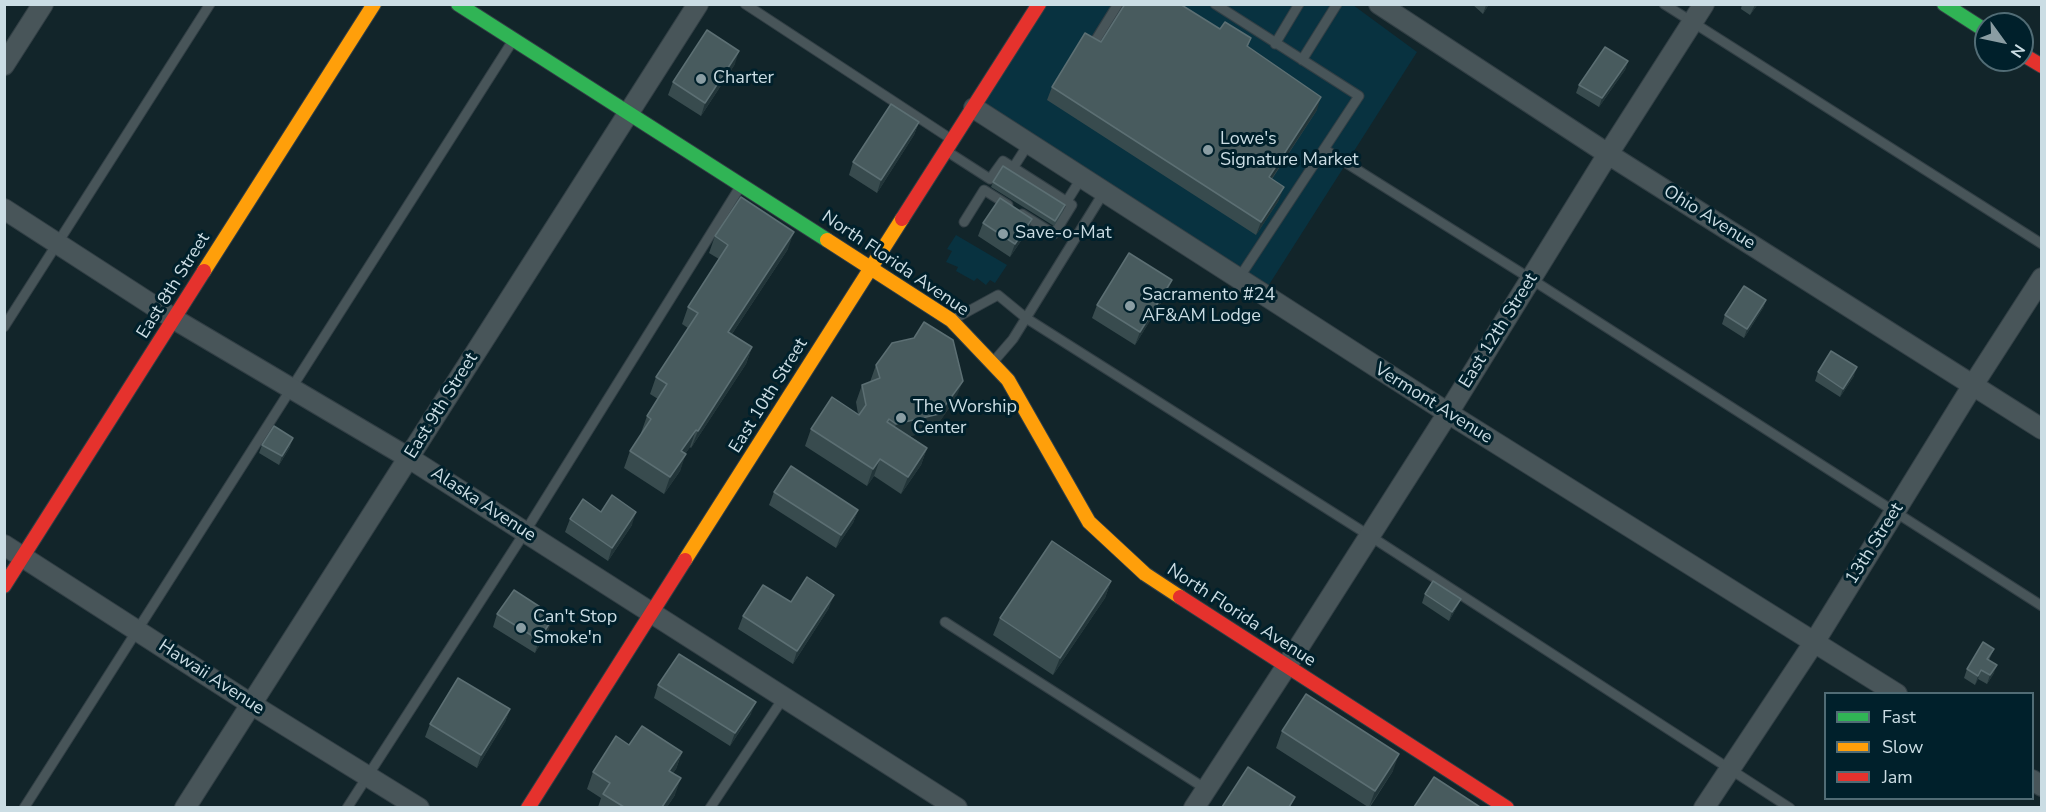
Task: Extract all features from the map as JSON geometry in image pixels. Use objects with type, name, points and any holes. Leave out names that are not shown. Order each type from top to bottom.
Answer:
[{"type":"main road","name":"East 8th Street","points":[[4,586],[374,4]]},
{"type":"main road","name":"North Florida Avenue","points":[[458,4],[951,320],[1008,380],[1089,522],[1145,574],[1286,667],[1507,807]]},
{"type":"main road","points":[[1944,4],[1974,23]]},
{"type":"main road","name":"East 10th Street","points":[[528,807],[974,108],[1031,7]]},
{"type":"street","points":[[4,64],[43,4]]},
{"type":"street","name":"East 9th Street","points":[[185,807],[698,4]]},
{"type":"street","name":"Ohio Avenue","points":[[1379,4],[1608,154],[2042,429]]},
{"type":"street","name":"East 12th Street","points":[[1194,807],[1370,536],[1704,4]]},
{"type":"street","name":"Vermont Avenue","points":[[974,108],[1448,413],[1895,692]]},
{"type":"street","name":"Alaska Avenue","points":[[4,209],[174,319],[409,458],[957,807]]},
{"type":"street","name":"13th Street","points":[[1704,807],[1815,641],[2042,278]]},
{"type":"street","name":"Hawaii Avenue","points":[[4,545],[251,704],[419,807]]},
{"type":"lane","points":[[4,327],[210,4]]},
{"type":"lane","points":[[745,4],[950,146],[990,179]]},
{"type":"lane","points":[[1092,46],[1118,4]]},
{"type":"lane","points":[[1215,4],[1359,96],[1239,278]]},
{"type":"lane","points":[[1275,44],[1299,4]]},
{"type":"lane","points":[[1302,60],[1337,4]]},
{"type":"lane","points":[[1664,4],[2042,244]]},
{"type":"lane","points":[[24,807],[513,39]]},
{"type":"lane","points":[[1013,168],[1029,143]]},
{"type":"lane","points":[[1324,149],[2042,606]]},
{"type":"lane","points":[[964,222],[1003,161],[1013,168],[1020,178],[1053,198],[1069,203],[1090,216]]},
{"type":"lane","points":[[1054,234],[1082,177]]},
{"type":"lane","points":[[346,807],[525,532],[741,185]]},
{"type":"lane","points":[[984,190],[1022,210],[1071,245]]},
{"type":"lane","points":[[992,363],[1013,339],[1104,192]]},
{"type":"lane","points":[[951,320],[998,295],[1026,318],[1370,536],[1790,807]]},
{"type":"lane","points":[[945,622],[1206,789]]},
{"type":"lane","points":[[710,807],[784,698]]},
{"type":"shaded area","points":[[1046,5],[1353,5],[1417,52],[1265,291],[981,106]]},
{"type":"shaded area","points":[[956,235],[1007,265],[995,283],[990,280],[986,285],[977,278],[974,281],[956,271],[958,267],[946,262],[952,251],[947,249]]},
{"type":"building","name":"Lowe's Signature Market","points":[[1125,4],[1180,4],[1220,29],[1225,22],[1251,38],[1247,46],[1321,97],[1269,177],[1284,187],[1261,222],[1052,87],[1085,33],[1101,42]]},
{"type":"building","name":"Charter","points":[[707,30],[739,51],[705,103],[673,82]]},
{"type":"building","points":[[1605,47],[1628,61],[1602,98],[1579,85]]},
{"type":"building","points":[[891,104],[919,122],[881,180],[853,162]]},
{"type":"building","name":"Save-o-Mat","points":[[1003,166],[1065,205],[1055,221],[993,182]]},
{"type":"building","points":[[741,197],[794,232],[728,332],[752,347],[698,431],[696,430],[681,451],[686,454],[670,477],[630,451],[651,419],[647,416],[667,384],[656,377],[698,313],[688,307],[728,245],[715,236]]},
{"type":"building","points":[[1000,198],[1032,219],[1015,244],[983,223]]},
{"type":"building","name":"Sacramento #24 AF&AM Lodge","points":[[1129,253],[1172,280],[1140,332],[1097,305]]},
{"type":"building","points":[[1744,286],[1766,300],[1747,329],[1725,315]]},
{"type":"building","name":"The Worship Center","points":[[924,322],[953,340],[963,381],[939,414],[896,424],[889,419],[887,422],[927,448],[908,477],[880,459],[873,469],[811,429],[832,397],[859,415],[866,405],[862,385],[880,378],[876,365],[892,343],[914,338]]},
{"type":"building","points":[[1831,351],[1857,367],[1843,389],[1818,372]]},
{"type":"building","points":[[274,426],[293,438],[282,456],[262,445]]},
{"type":"building","points":[[791,466],[858,510],[841,535],[774,492]]},
{"type":"building","points":[[612,495],[636,512],[612,548],[570,519],[583,499],[601,512]]},
{"type":"building","points":[[1052,541],[1111,581],[1060,658],[1000,618]]},
{"type":"building","points":[[807,577],[834,595],[797,651],[743,616],[763,585],[791,602]]},
{"type":"building","points":[[1433,581],[1461,599],[1452,612],[1425,594]]},
{"type":"building","points":[[514,590],[554,616],[539,640],[497,614]]},
{"type":"building","points":[[1983,642],[1994,649],[1987,659],[1997,665],[1990,675],[1981,670],[1978,676],[1967,669]]},
{"type":"building","points":[[679,654],[756,702],[735,733],[658,685]]},
{"type":"building","points":[[458,678],[510,709],[481,755],[430,724]]},
{"type":"building","points":[[1306,694],[1399,754],[1375,791],[1282,731]]},
{"type":"building","points":[[642,726],[682,752],[669,771],[681,778],[662,807],[624,807],[603,794],[610,783],[593,772],[616,736],[629,745]]},
{"type":"building","points":[[1248,767],[1295,797],[1289,807],[1222,807]]},
{"type":"building","points":[[1434,777],[1480,807],[1414,807]]},
{"type":"traffic: fast","points":[[458,4],[827,240]]},
{"type":"traffic: fast","points":[[1944,4],[1974,23]]},
{"type":"traffic: slow","points":[[204,271],[374,4]]},
{"type":"traffic: slow","points":[[685,560],[902,219]]},
{"type":"traffic: slow","points":[[827,240],[951,320],[1008,380],[1089,522],[1145,574],[1180,597]]},
{"type":"traffic: jam","points":[[902,219],[1039,4]]},
{"type":"traffic: jam","points":[[2034,61],[2042,66]]},
{"type":"traffic: jam","points":[[4,586],[204,271]]},
{"type":"traffic: jam","points":[[528,808],[685,560]]},
{"type":"traffic: jam","points":[[1180,597],[1507,808]]},
{"type":"place","name":"Charter","points":[[701,79]]},
{"type":"place","name":"Lowe's Signature Market","points":[[1208,150]]},
{"type":"place","name":"Save-o-Mat","points":[[1003,234]]},
{"type":"place","name":"Sacramento #24 AF&AM Lodge","points":[[1130,306]]},
{"type":"place","name":"The Worship Center","points":[[901,418]]},
{"type":"place","name":"Can't Stop Smoke'n","points":[[521,628]]}]
